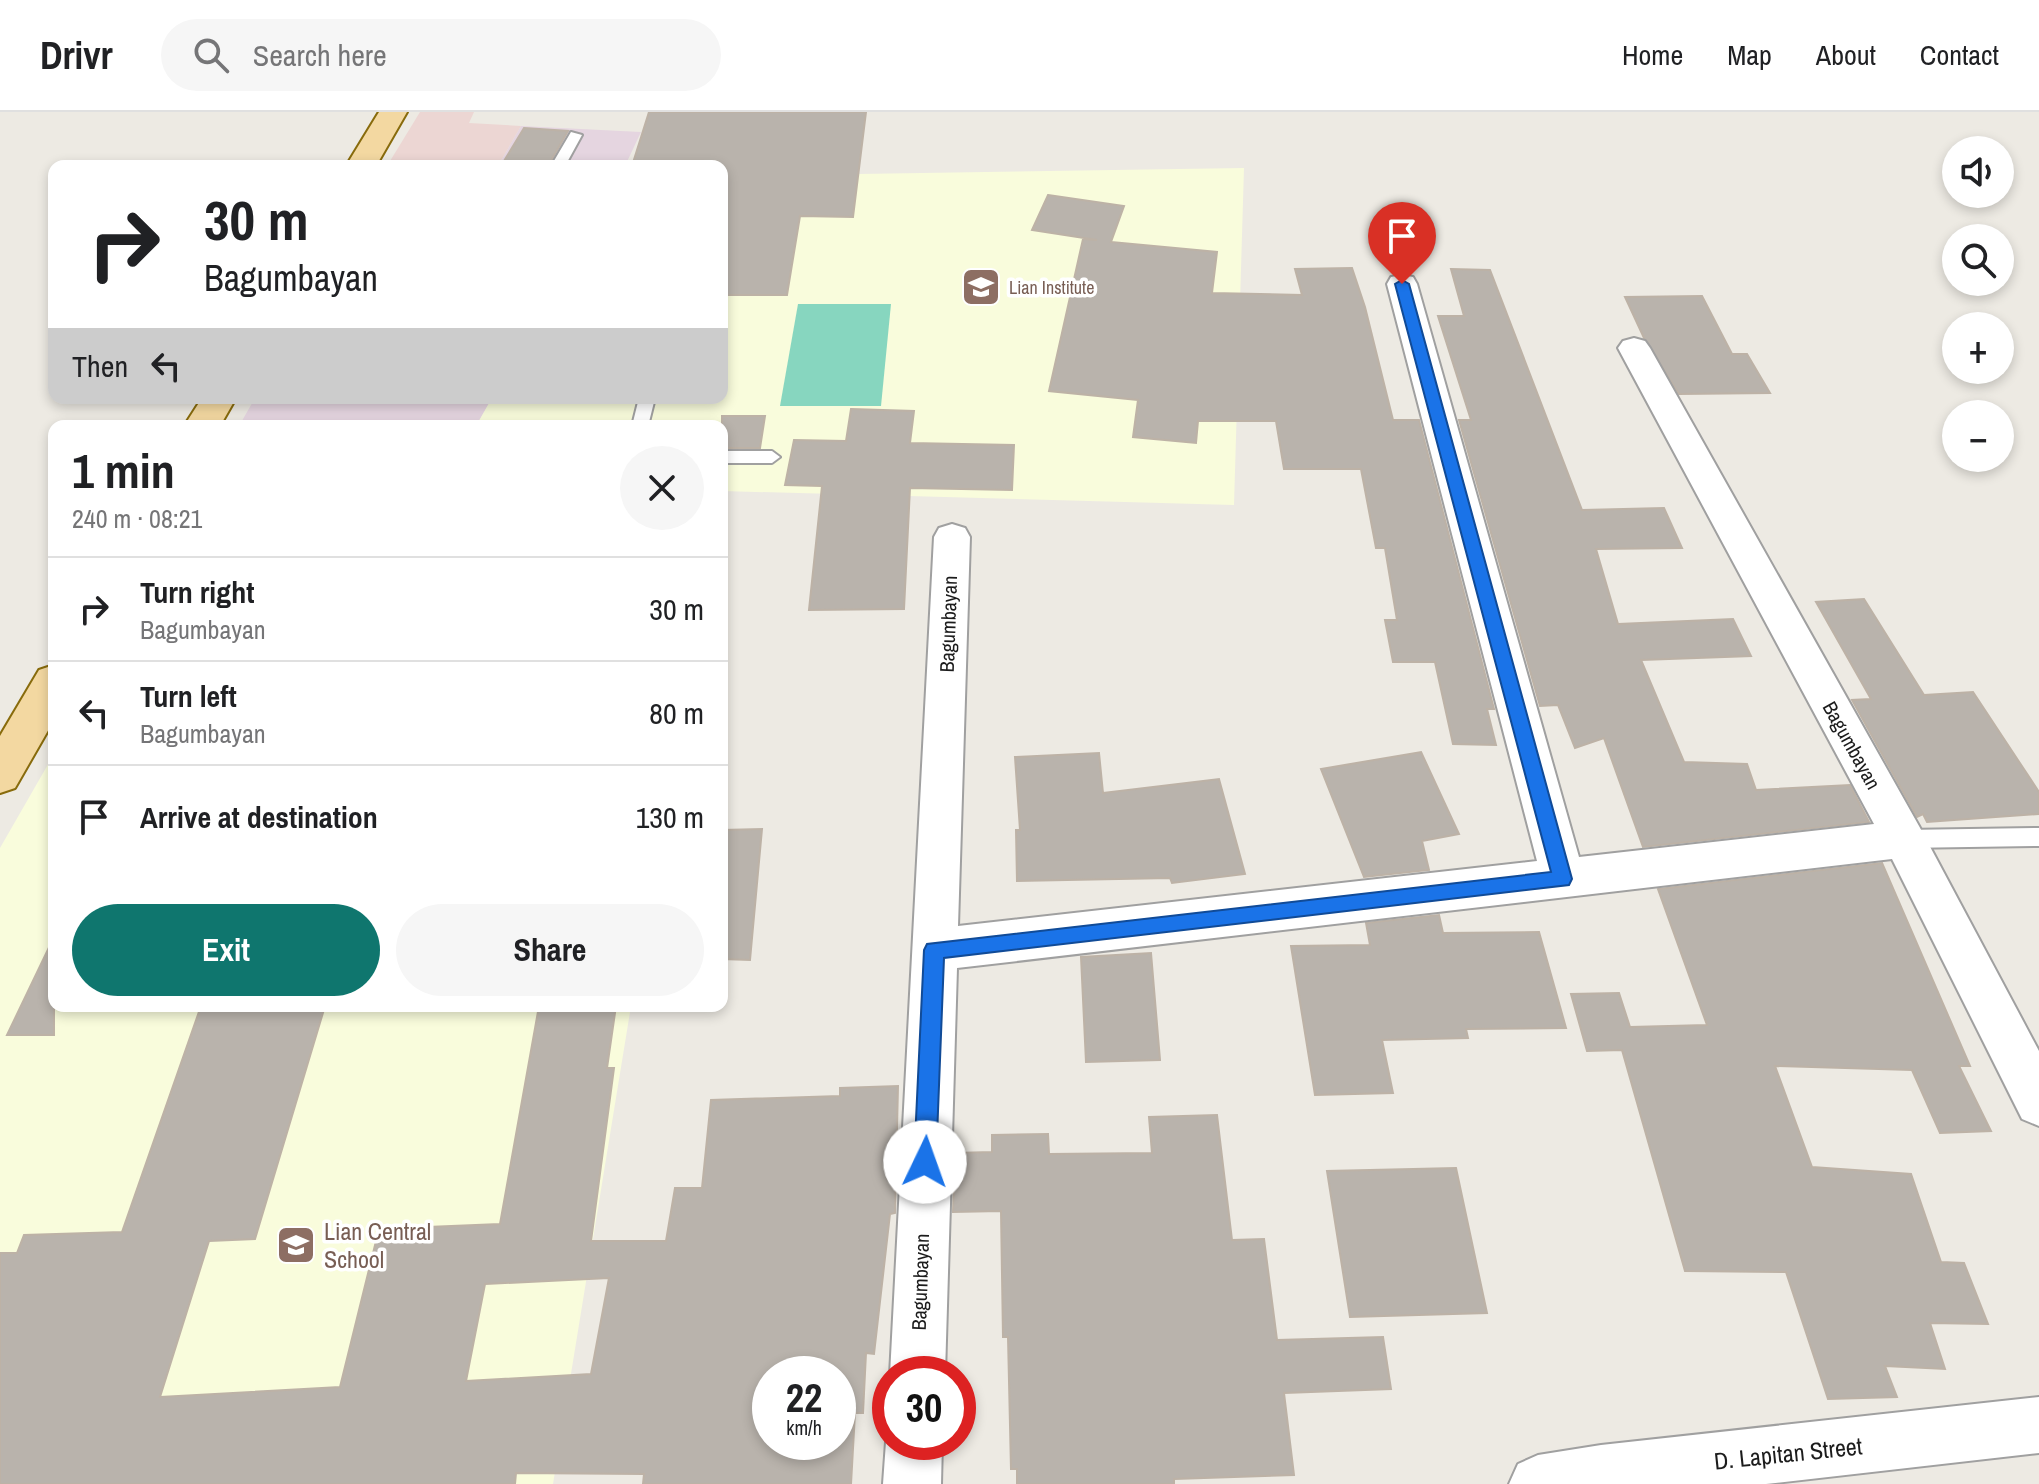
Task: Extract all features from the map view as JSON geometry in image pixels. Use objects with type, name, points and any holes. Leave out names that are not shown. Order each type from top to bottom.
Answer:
[{"type":"main road","points":[[365,160],[393,112]]},
{"type":"main road","points":[[0,775],[48,692]]},
{"type":"street","points":[[1402,284],[1563,879]]},
{"type":"street","name":"Bagumbayan","points":[[1634,348],[1904,839],[1992,1004],[2039,1102]]},
{"type":"street","name":"Bagumbayan","points":[[918,1356],[952,537]]},
{"type":"street","points":[[934,950],[1904,839]]},
{"type":"street","name":"D. Lapitan Street","points":[[1538,1484],[1601,1474],[2039,1425]]},
{"type":"street","points":[[912,1484],[913,1460]]},
{"type":"lane","points":[[561,160],[576,135]]},
{"type":"lane","points":[[728,457],[772,457]]},
{"type":"lane","points":[[1904,839],[2039,837]]},
{"type":"shaded area","points":[[420,112],[474,112],[469,123],[521,126],[501,160],[391,160]]},
{"type":"shaded area","points":[[521,126],[641,132],[628,160],[501,160]]},
{"type":"shaded area","name":"Lian Institute","points":[[1244,168],[1234,505],[728,491],[728,420],[479,420],[489,404],[728,404],[728,176]]},
{"type":"shaded area","points":[[252,404],[489,404],[479,420],[242,420]]},
{"type":"shaded area","name":"Lian Central School","points":[[48,764],[48,1012],[630,1012],[553,1484],[0,1484],[0,848]]},
{"type":"green space","points":[[798,304],[891,304],[881,406],[780,406]]},
{"type":"building","points":[[649,112],[866,112],[853,217],[800,216],[787,295],[728,295],[728,160],[634,160]]},
{"type":"building","points":[[524,128],[568,131],[551,160],[505,160]]},
{"type":"building","points":[[1048,195],[1124,206],[1111,242],[1217,252],[1212,293],[1302,295],[1295,269],[1352,268],[1393,420],[1419,420],[1494,709],[1487,709],[1496,745],[1453,744],[1435,662],[1393,662],[1385,620],[1397,620],[1385,548],[1376,548],[1361,469],[1284,469],[1276,421],[1198,421],[1196,443],[1133,437],[1138,400],[1049,391],[1083,239],[1097,240],[1032,230]]},
{"type":"building","points":[[1451,269],[1490,270],[1582,510],[1664,508],[1682,548],[1596,549],[1618,624],[1733,619],[1751,656],[1641,660],[1684,762],[1747,764],[1756,790],[1850,785],[1869,822],[1643,847],[1604,738],[1575,748],[1558,705],[1540,706],[1459,420],[1471,420],[1438,316],[1464,316]]},
{"type":"building","points":[[1702,296],[1732,354],[1747,354],[1770,393],[1679,394],[1644,338],[1625,297]]},
{"type":"building","points":[[851,409],[914,411],[910,443],[1014,445],[1012,490],[910,488],[904,609],[809,610],[822,486],[785,485],[794,440],[846,441]]},
{"type":"building","points":[[722,416],[765,416],[760,448],[728,448],[728,420],[722,420]]},
{"type":"building","points":[[1864,599],[1924,695],[1973,692],[2039,792],[2039,814],[1927,822],[1923,814],[1917,817],[1852,700],[1871,699],[1816,602]]},
{"type":"building","points":[[1421,752],[1459,834],[1422,841],[1429,870],[1364,877],[1321,769]]},
{"type":"building","points":[[1099,753],[1103,793],[1219,779],[1245,874],[1172,883],[1170,878],[1017,881],[1016,830],[1020,830],[1015,757]]},
{"type":"building","points":[[762,829],[750,960],[728,959],[728,830]]},
{"type":"building","points":[[1882,863],[1970,1066],[1959,1066],[1991,1131],[1940,1133],[1912,1070],[1775,1066],[1812,1167],[1911,1174],[1941,1262],[1964,1263],[1988,1324],[1930,1323],[1945,1369],[1885,1366],[1897,1397],[1828,1399],[1786,1272],[1685,1271],[1622,1050],[1587,1051],[1571,994],[1619,993],[1630,1027],[1707,1025],[1658,889]]},
{"type":"building","points":[[1439,915],[1443,933],[1539,932],[1566,1028],[1466,1029],[1468,1038],[1382,1040],[1393,1093],[1315,1095],[1291,946],[1370,945],[1366,923]]},
{"type":"building","points":[[48,950],[48,1012],[54,1012],[54,1035],[7,1035]]},
{"type":"building","points":[[1151,953],[1160,1060],[1086,1062],[1081,957]]},
{"type":"building","points":[[199,1012],[323,1012],[255,1239],[209,1241],[160,1397],[340,1387],[379,1229],[500,1224],[538,1012],[615,1012],[607,1068],[614,1068],[591,1241],[666,1241],[675,1188],[702,1188],[711,1100],[840,1096],[840,1088],[898,1086],[895,1213],[890,1214],[874,1354],[866,1353],[863,1413],[856,1413],[856,1356],[752,1356],[752,1460],[852,1460],[851,1484],[643,1484],[644,1474],[516,1473],[515,1484],[0,1484],[0,1253],[17,1253],[24,1235],[122,1232]],"holes":[[[609,1278],[591,1374],[466,1381],[485,1284]]]},
{"type":"building","points":[[1217,1115],[1232,1240],[1264,1239],[1277,1340],[1383,1337],[1391,1389],[1284,1393],[1294,1475],[1174,1479],[1174,1484],[1017,1484],[1017,1469],[1011,1469],[1008,1337],[1003,1337],[1001,1211],[953,1212],[955,1153],[992,1152],[992,1135],[1048,1134],[1049,1154],[1152,1153],[1149,1117]]},
{"type":"building","points":[[1456,1168],[1487,1313],[1350,1317],[1327,1171]]},
{"type":"place","name":"Lian Institute","points":[[981,287]]},
{"type":"place","name":"Lian Central School","points":[[296,1245]]},
{"type":"route","points":[[925,1162],[934,950],[1563,879],[1402,284]]}]
